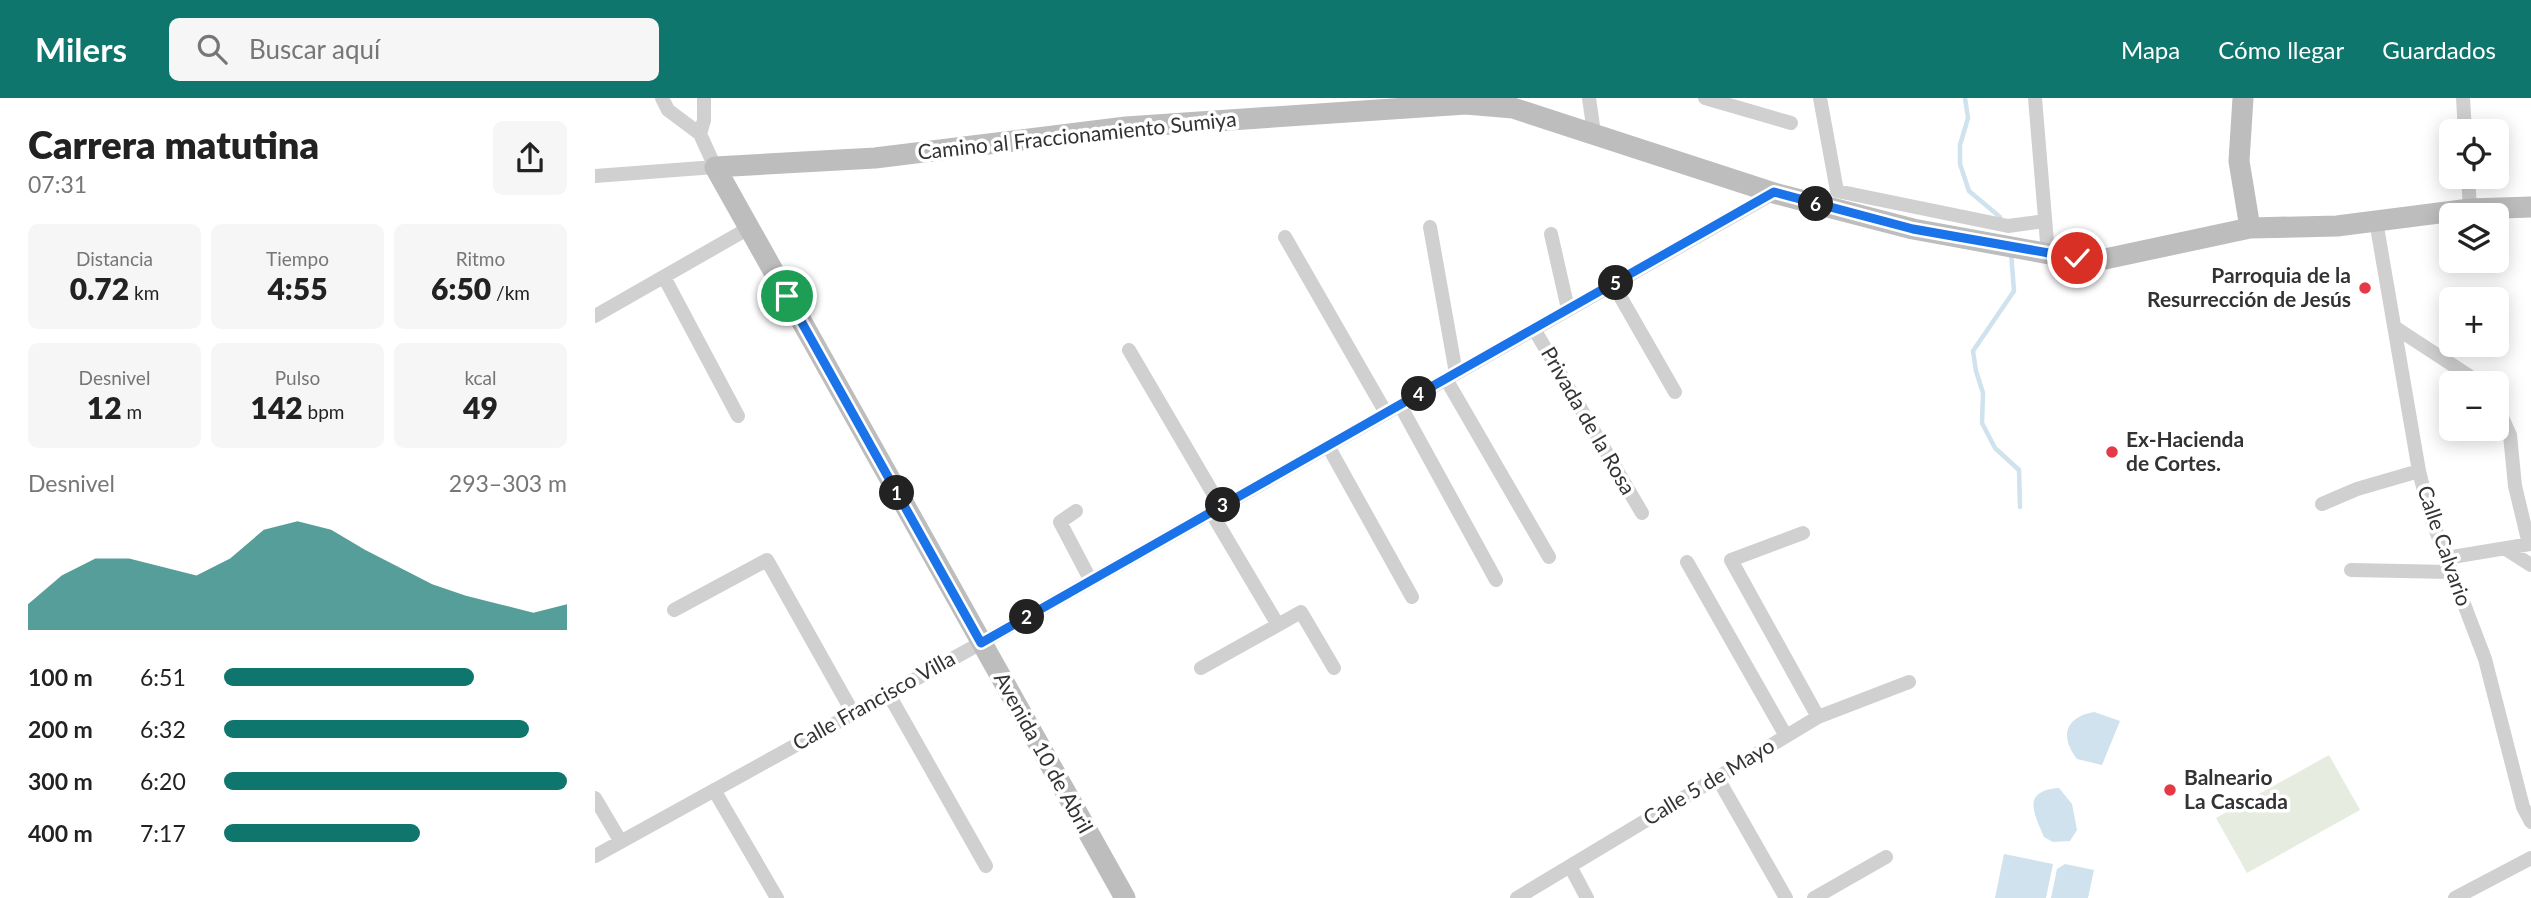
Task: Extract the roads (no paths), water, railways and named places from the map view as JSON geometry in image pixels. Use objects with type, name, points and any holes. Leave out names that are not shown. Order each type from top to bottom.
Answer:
[{"type":"street","points":[[662,98],[668,110],[700,134],[715,167]]},
{"type":"street","points":[[700,134],[704,98]]},
{"type":"street","points":[[1588,98],[1594,133]]},
{"type":"street","points":[[1705,98],[1791,123]]},
{"type":"street","points":[[1820,98],[1837,191],[2008,226],[2045,221]]},
{"type":"street","points":[[2035,98],[2048,254]]},
{"type":"street","points":[[2243,98],[2239,161],[2251,228]]},
{"type":"street","points":[[2463,98],[2464,119]]},
{"type":"street","name":"Camino al Fraccionamiento Sumiya","points":[[595,176],[875,158],[1126,127],[1466,104],[1513,108],[1774,192],[1913,229],[2077,258],[2105,259],[2251,228],[2337,226],[2439,213]]},
{"type":"street","name":"Avenida 10 de Abril","points":[[715,167],[1125,898]]},
{"type":"street","name":"Calle Francisco Villa","points":[[595,856],[981,643],[1774,192]]},
{"type":"street","name":"Camino al Fraccionamiento Sumiya","points":[[2509,208],[2531,207]]},
{"type":"street","name":"Calle Calvario","points":[[2376,220],[2419,471],[2430,515],[2485,659],[2523,807],[2531,822]]},
{"type":"street","points":[[1430,227],[1451,376],[1549,557]]},
{"type":"street","points":[[595,316],[749,228]]},
{"type":"street","points":[[1551,234],[1569,309]]},
{"type":"street","points":[[1285,237],[1386,413]]},
{"type":"street","points":[[664,277],[738,416]]},
{"type":"street","points":[[1613,284],[1675,392]]},
{"type":"street","points":[[2396,328],[2462,371]]},
{"type":"street","name":"Privada de la Rosa","points":[[1534,329],[1642,513]]},
{"type":"street","points":[[1129,350],[1278,625]]},
{"type":"street","points":[[1400,405],[1496,579]]},
{"type":"street","points":[[2446,558],[2530,544],[2515,486],[2509,433]]},
{"type":"street","points":[[1328,446],[1412,597]]},
{"type":"street","points":[[2322,504],[2357,489],[2419,471]]},
{"type":"street","points":[[1076,512],[1060,522],[1091,581]]},
{"type":"street","points":[[1803,533],[1731,560],[1818,716]]},
{"type":"street","points":[[2506,549],[2531,565]]},
{"type":"street","points":[[674,610],[767,560],[853,713]]},
{"type":"street","points":[[1687,562],[1786,736]]},
{"type":"street","points":[[2351,570],[2450,572]]},
{"type":"street","points":[[1201,668],[1301,612],[1334,668]]},
{"type":"street","name":"Calle 5 de Mayo","points":[[1517,898],[1818,716],[1909,682]]},
{"type":"street","points":[[888,693],[985,866]]},
{"type":"street","points":[[1717,778],[1786,898]]},
{"type":"street","points":[[714,790],[777,898]]},
{"type":"street","points":[[595,798],[621,842]]},
{"type":"street","points":[[1814,898],[1886,857]]},
{"type":"street","points":[[2455,898],[2531,858]]},
{"type":"street","points":[[1570,866],[1587,898]]},
{"type":"water","points":[[2094,712],[2120,721],[2102,765],[2077,759],[2068,743],[2068,729],[2072,723],[2077,718]]},
{"type":"water","points":[[2059,788],[2072,804],[2077,830],[2070,841],[2053,842],[2044,837],[2033,805],[2039,794]]},
{"type":"water","points":[[2004,854],[2053,864],[2046,898],[1995,898]]},
{"type":"water","points":[[2065,864],[2094,870],[2088,898],[2051,898],[2057,869]]},
{"type":"waterway","points":[[1965,98],[1968,118],[1960,145],[1960,164],[1969,191],[2001,220]]},
{"type":"waterway","points":[[2011,252],[2014,291],[1973,351],[1983,393],[1982,423],[1995,448],[2019,470],[2020,507]]},
{"type":"place","name":"Parroquia de la Resurrección de Jesús","points":[[2365,288]]},
{"type":"place","name":"Ex-Hacienda de Cortes.","points":[[2112,452]]},
{"type":"place","name":"Balneario La Cascada","points":[[2170,790]]}]
